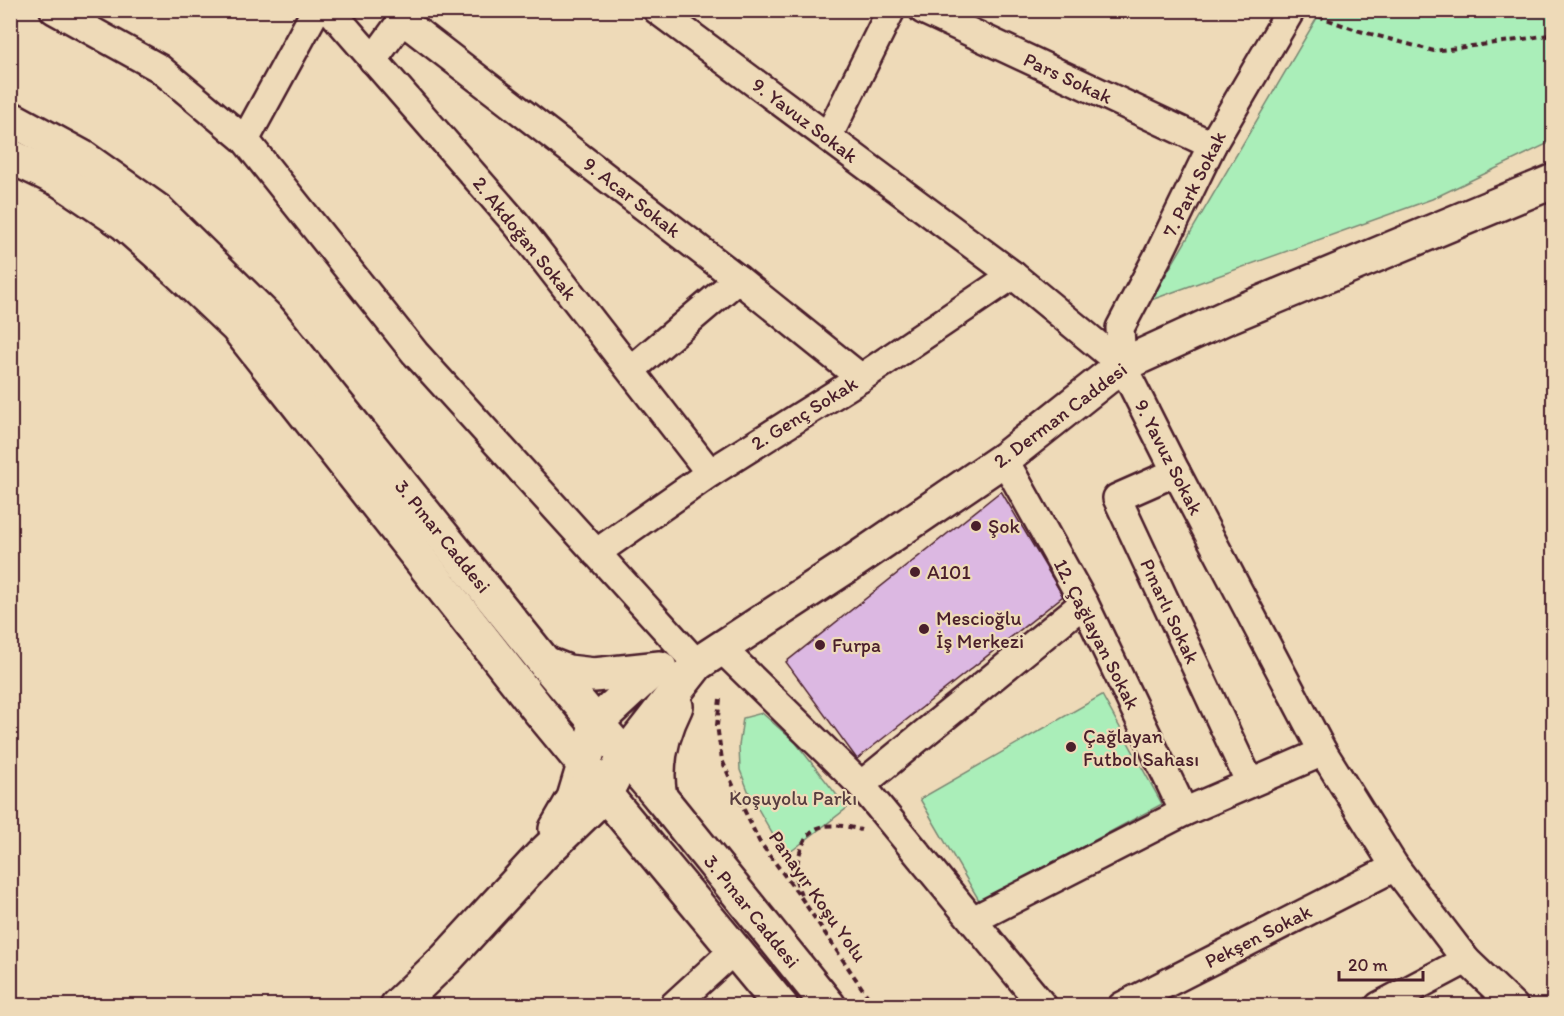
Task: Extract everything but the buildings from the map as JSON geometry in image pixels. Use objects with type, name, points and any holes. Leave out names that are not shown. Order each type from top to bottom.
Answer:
[{"type":"main road","name":"3. Pınar Caddesi","points":[[10,118],[82,157],[158,211],[269,320],[545,663],[660,797],[829,1005]]},
{"type":"main road","name":"3. Pınar Caddesi","points":[[10,156],[60,180],[124,223],[237,327],[537,710],[781,1005]]},
{"type":"main road","name":"2. Derman Caddesi","points":[[709,656],[1004,459],[1122,364],[1227,317],[1554,181]]},
{"type":"main road","points":[[545,663],[568,672],[594,675],[654,669],[709,656]]},
{"type":"main road","points":[[397,1005],[446,959],[541,856],[605,794],[625,756],[709,656]]},
{"type":"main road","points":[[660,797],[657,782],[660,754],[670,719],[709,656]]},
{"type":"main road","points":[[541,856],[574,798],[597,723],[654,669]]},
{"type":"street","points":[[54,10],[159,68],[245,140],[415,353],[596,552],[709,656],[861,785],[1043,1005]]},
{"type":"street","points":[[245,140],[316,10]]},
{"type":"street","name":"2. Akdoğan Sokak","points":[[330,10],[518,226],[710,473]]},
{"type":"street","name":"9. Yavuz Sokak","points":[[657,10],[1013,275],[1122,364],[1323,752],[1395,867],[1466,960],[1515,1005]]},
{"type":"street","points":[[828,137],[891,10]]},
{"type":"street","name":"Pars Sokak","points":[[923,10],[1212,145]]},
{"type":"street","name":"7. Park Sokak","points":[[1122,364],[1120,328],[1212,145],[1303,13]]},
{"type":"street","points":[[373,60],[404,15]]},
{"type":"street","name":"9. Acar Sokak","points":[[404,15],[861,378]]},
{"type":"street","name":"2. Genç Sokak","points":[[596,552],[710,473],[861,378],[1013,275]]},
{"type":"street","points":[[631,370],[738,279]]},
{"type":"street","name":"12. Çağlayan Sokak","points":[[1004,459],[1084,603],[1184,812]]},
{"type":"street","name":"Pınarlı Sokak","points":[[1176,472],[1117,498],[1250,783]]},
{"type":"street","points":[[861,785],[1084,603]]},
{"type":"street","points":[[973,920],[1184,812],[1323,752]]},
{"type":"street","name":"Pekşen Sokak","points":[[1122,1005],[1395,867]]},
{"type":"street","points":[[673,1005],[735,949]]},
{"type":"street","points":[[1379,1005],[1466,960]]},
{"type":"path","points":[[1303,13],[1434,51],[1554,34]]},
{"type":"path","name":"Panayır Koşu Yolu","points":[[720,699],[717,724],[722,760],[759,841],[802,899],[874,1005]]},
{"type":"path","points":[[802,899],[796,878],[799,856],[810,834],[815,829],[832,825],[867,833]]},
{"type":"green space","points":[[1321,11],[1553,11],[1553,141],[1432,199],[1151,300]]},
{"type":"green space","name":"Çağlayan Futbol Sahası","points":[[1102,695],[1162,804],[980,902],[920,799]]},
{"type":"green space","name":"Koşuyolu Parkı","points":[[762,713],[796,743],[847,808],[785,856],[749,793],[740,770],[739,746],[743,718]]},
{"type":"place","name":"Şok","points":[[976,526]]},
{"type":"place","name":"A101","points":[[915,572]]},
{"type":"place","name":"Mescioğlu İş Merkezi","points":[[924,629]]},
{"type":"place","name":"Furpa","points":[[820,645]]},
{"type":"place","name":"Çağlayan Futbol Sahası","points":[[1071,747]]}]
